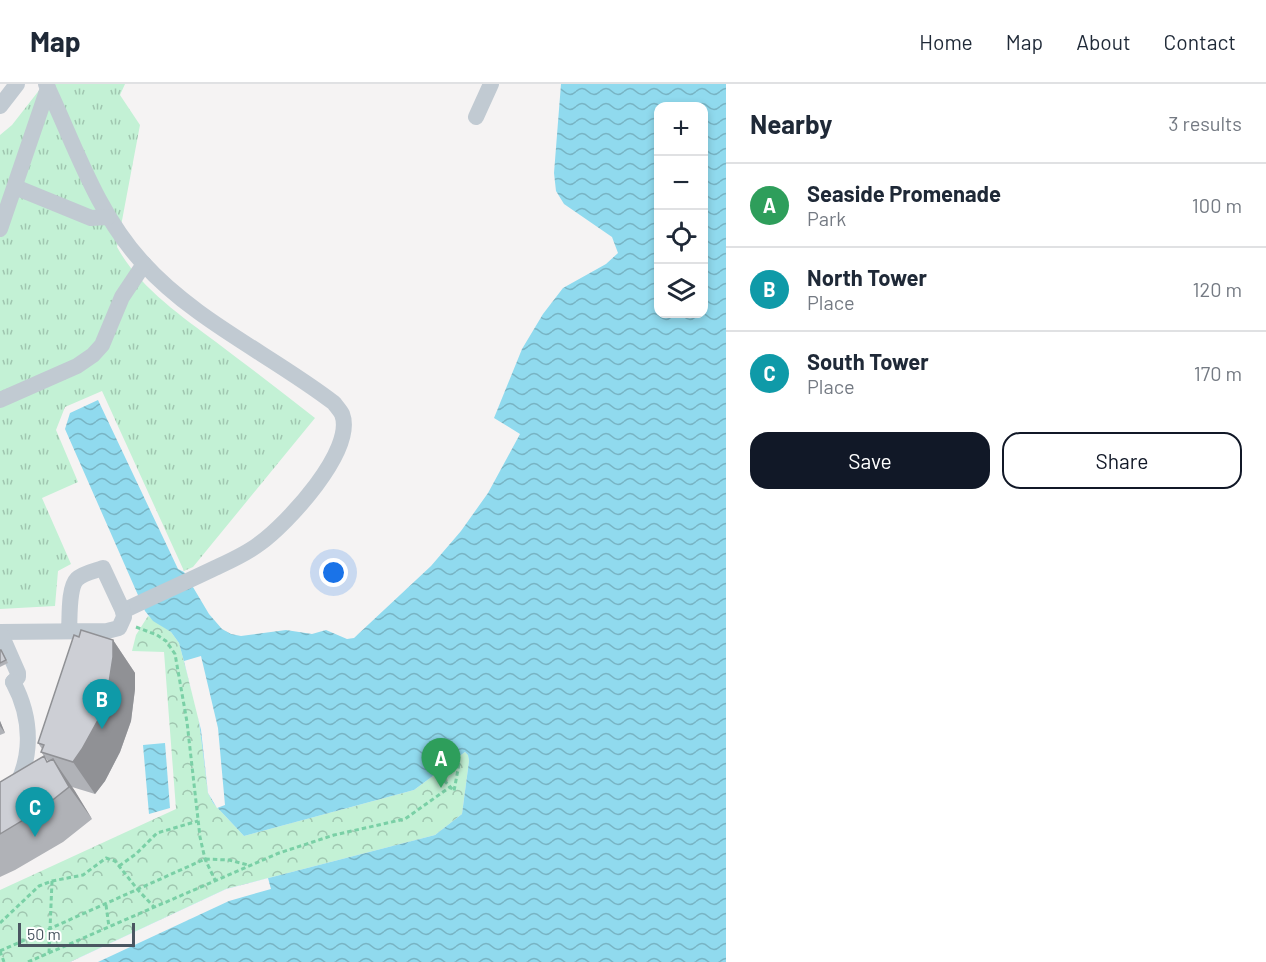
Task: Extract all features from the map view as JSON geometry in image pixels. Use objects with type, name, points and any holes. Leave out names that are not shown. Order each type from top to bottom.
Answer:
[{"type":"street","points":[[0,106],[17,84]]},
{"type":"street","points":[[476,117],[491,84]]},
{"type":"street","points":[[0,229],[47,86]]},
{"type":"street","points":[[0,807],[22,775],[29,743],[26,710],[6,681],[18,677],[18,669],[0,632],[113,631],[119,628],[123,617],[140,603],[242,555],[272,534],[302,503],[330,464],[342,439],[344,425],[341,413],[333,403],[200,312],[168,287],[144,264],[108,217],[90,183],[47,86]]},
{"type":"street","points":[[15,187],[91,218],[108,217]]},
{"type":"street","points":[[0,400],[77,366],[93,355],[102,345],[122,297],[144,264]]},
{"type":"street","points":[[69,631],[74,582],[83,575],[103,568],[123,617]]},
{"type":"path","points":[[123,617],[166,641],[175,654],[187,722],[198,821],[205,860],[215,880]]},
{"type":"path","points":[[459,764],[454,791],[450,787],[440,776],[459,764]]},
{"type":"path","points":[[28,962],[248,866],[334,834],[405,819],[450,787]]},
{"type":"path","points":[[119,866],[142,849],[157,833],[198,821]]},
{"type":"path","points":[[0,923],[39,886],[83,875],[106,858],[115,861],[154,907]]},
{"type":"path","points":[[4,962],[0,951],[205,860],[229,860],[248,866]]},
{"type":"path","points":[[49,953],[52,881]]},
{"type":"path","points":[[106,904],[110,927]]},
{"type":"green space","points":[[44,84],[125,84],[120,95],[140,125],[117,247],[148,288],[315,418],[193,567],[184,571],[102,391],[65,407],[56,430],[78,482],[42,498],[71,564],[58,571],[55,606],[0,609],[0,135],[12,125]]},
{"type":"green space","points":[[148,616],[171,632],[179,643],[198,714],[208,793],[213,803],[244,836],[414,790],[465,752],[469,761],[462,814],[435,835],[226,889],[70,962],[0,962],[0,890],[176,809],[164,652],[132,651],[136,635]]},
{"type":"water","points":[[561,84],[726,84],[726,962],[70,962],[226,889],[435,835],[462,814],[469,761],[465,752],[414,790],[244,836],[213,803],[208,793],[198,714],[179,643],[171,632],[153,621],[145,611],[65,429],[70,413],[98,400],[178,569],[184,572],[209,614],[222,629],[241,636],[286,630],[312,634],[326,630],[347,639],[354,638],[431,566],[461,531],[488,493],[520,434],[494,418],[522,349],[543,314],[563,288],[606,264],[618,253],[612,237],[564,204],[556,191],[554,173]]},
{"type":"water","points":[[165,743],[170,808],[149,814],[143,745]]},
{"type":"pier","points":[[201,656],[218,728],[225,805],[217,808],[208,793],[201,730],[184,661]]},
{"type":"pier","points":[[268,878],[271,889],[229,901],[98,962],[70,962],[226,889]]},
{"type":"building","points":[[81,630],[113,640],[113,657],[108,689],[98,720],[73,762],[41,752],[44,745],[38,743],[74,635],[79,637]]},
{"type":"building","points":[[0,650],[6,660],[0,663]]},
{"type":"building","points":[[44,756],[47,762],[53,759],[69,787],[40,810],[0,834],[0,782]]},
{"type":"place","name":"North Tower","points":[[102,729]]},
{"type":"place","name":"Seaside Promenade","points":[[441,788]]},
{"type":"place","name":"South Tower","points":[[35,837]]}]
